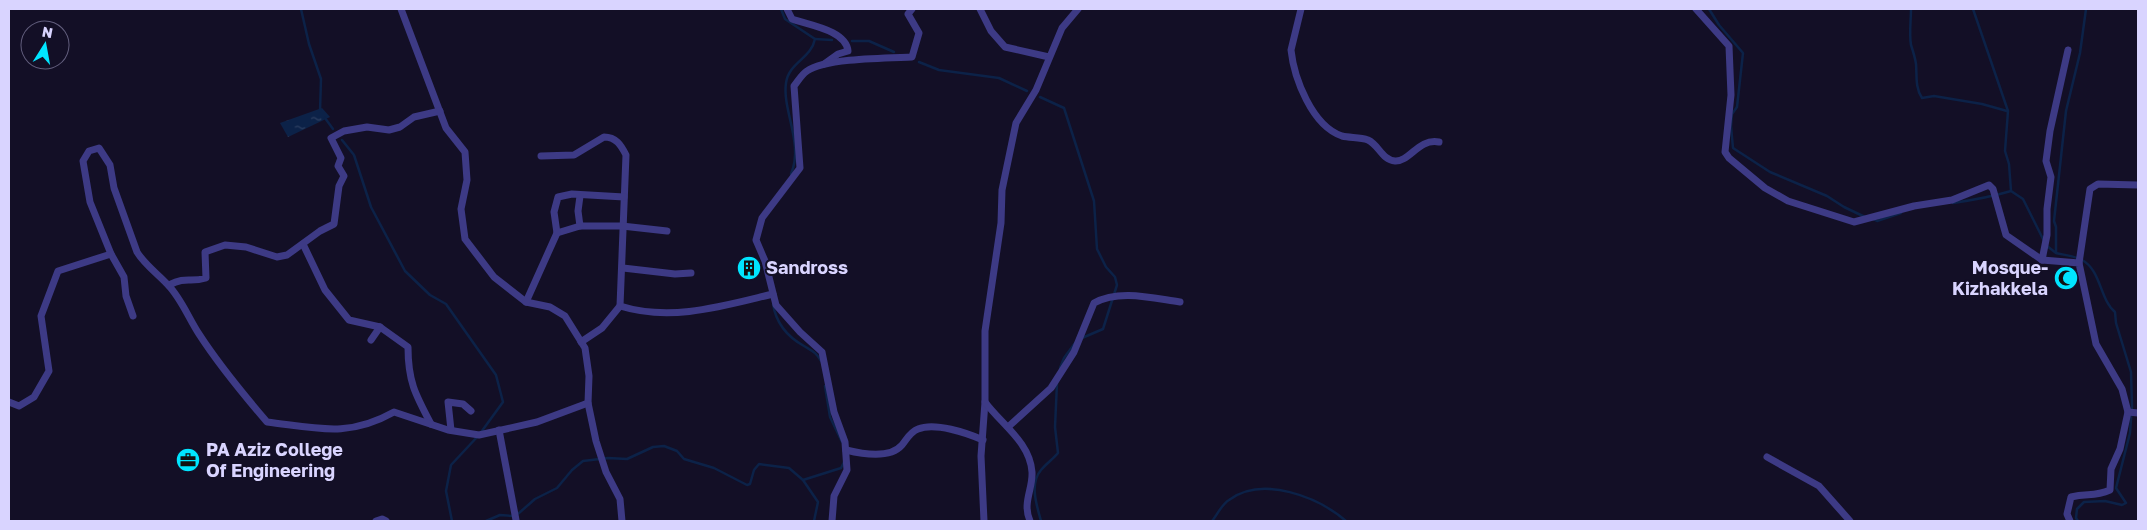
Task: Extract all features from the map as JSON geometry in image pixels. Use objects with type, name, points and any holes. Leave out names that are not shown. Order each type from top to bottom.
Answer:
[{"type":"street","points":[[401,9],[446,128],[465,152],[467,180],[462,209],[465,239],[494,277],[526,302],[550,307],[565,316],[585,348],[588,403],[601,458],[620,499],[622,521]]},
{"type":"street","points":[[787,9],[792,19],[809,26],[825,28],[846,43],[848,51],[838,54],[822,65],[807,71],[794,86],[794,114],[800,168],[762,218],[756,240],[765,261],[776,305],[800,332],[822,352],[834,412],[846,450],[847,470],[834,496],[832,521]]},
{"type":"street","points":[[822,65],[878,58],[912,57],[919,33],[908,14],[912,9]]},
{"type":"street","points":[[980,9],[991,31],[1005,47],[1049,57]]},
{"type":"street","points":[[984,521],[981,456],[985,402],[985,331],[1001,223],[1002,190],[1016,123],[1036,90],[1062,28],[1078,9]]},
{"type":"street","points":[[1301,9],[1293,39],[1292,57],[1304,96],[1324,124],[1342,136],[1370,141],[1382,153],[1394,161],[1402,160],[1420,146],[1433,141],[1438,142]]},
{"type":"street","points":[[1696,9],[1729,46],[1730,95],[1725,140],[1726,155],[1774,193],[1799,206],[1854,222],[1914,206],[1952,200],[1986,185],[1992,186],[2006,235],[2042,260],[2079,263]]},
{"type":"street","points":[[2042,260],[2051,177],[2047,171],[2046,160],[2050,131],[2068,50]]},
{"type":"street","points":[[169,285],[182,278],[197,281],[206,278],[205,252],[219,247],[246,248],[277,257],[287,255],[320,231],[334,224],[339,186],[344,176],[338,166],[341,158],[331,138],[344,131],[368,128],[389,130],[400,127],[414,117],[440,111]]},
{"type":"street","points":[[541,156],[574,154],[604,137],[616,140],[626,156],[620,306],[602,328],[581,342]]},
{"type":"street","points":[[133,316],[126,296],[124,276],[111,254],[94,214],[84,179],[83,161],[89,151],[99,148],[110,164],[114,188],[142,261],[155,270],[160,279],[169,285],[200,335],[242,393],[267,422],[336,430],[375,422],[394,412],[451,430],[479,435],[537,422],[588,403]]},
{"type":"street","points":[[2070,521],[2067,514],[2071,497],[2083,494],[2097,496],[2110,490],[2111,469],[2120,449],[2132,412],[2122,389],[2096,344],[2079,263],[2090,189],[2098,184],[2138,185]]},
{"type":"street","points":[[580,196],[578,211],[580,226]]},
{"type":"street","points":[[526,302],[556,233],[554,212],[558,197],[624,197]]},
{"type":"street","points":[[556,233],[580,226],[622,226],[667,231]]},
{"type":"street","points":[[303,244],[325,290],[349,320],[380,327],[408,347],[408,372],[415,394],[431,424]]},
{"type":"street","points":[[9,402],[19,406],[26,404],[40,388],[49,371],[40,316],[58,271],[111,254]]},
{"type":"street","points":[[623,268],[675,274],[691,272]]},
{"type":"street","points":[[620,306],[638,312],[701,311],[773,294]]},
{"type":"street","points":[[1008,427],[1052,388],[1074,352],[1094,303],[1106,296],[1136,296],[1180,302]]},
{"type":"street","points":[[371,340],[378,333],[380,327]]},
{"type":"street","points":[[451,430],[448,402],[463,404],[471,411]]},
{"type":"street","points":[[985,402],[1008,427],[1027,453],[1030,462],[1031,481],[1027,500],[1030,521]]},
{"type":"street","points":[[846,450],[859,453],[892,453],[901,446],[912,432],[922,427],[968,433],[983,440]]},
{"type":"street","points":[[499,430],[516,520]]},
{"type":"street","points":[[1767,457],[1819,486],[1850,521]]},
{"type":"street","points":[[376,521],[382,519],[386,521]]},
{"type":"water","points":[[322,108],[330,117],[288,137],[280,123]]},
{"type":"waterway","points":[[301,9],[309,44],[321,79],[320,111]]},
{"type":"waterway","points":[[781,9],[785,19],[815,39],[813,46],[791,70],[786,83],[787,104],[795,151],[791,174]]},
{"type":"waterway","points":[[1709,9],[1719,25],[1743,53],[1737,107],[1732,114],[1733,148],[1770,172],[1827,196],[1865,217]]},
{"type":"waterway","points":[[1911,9],[1910,40],[1915,56],[1917,86],[1922,98],[1934,96],[1982,104],[2007,111]]},
{"type":"waterway","points":[[1973,9],[2008,111],[2005,151],[2009,164],[2011,191],[2023,199],[2044,241]]},
{"type":"waterway","points":[[2078,521],[2076,518],[2077,509],[2084,502],[2105,501],[2122,505],[2126,503],[2116,488],[2130,433],[2132,406],[2131,372],[2116,323],[2115,312],[2110,307],[2097,278],[2088,265],[2082,260],[2056,253],[2056,227],[2054,221],[2066,111],[2080,53],[2086,9]]},
{"type":"waterway","points":[[815,39],[832,40]]},
{"type":"waterway","points":[[852,41],[869,41],[894,52]]},
{"type":"waterway","points":[[919,62],[939,70],[999,78],[1027,91]]},
{"type":"waterway","points":[[1040,97],[1064,108],[1094,201],[1097,249],[1106,267],[1115,277],[1117,285],[1103,329],[1082,338]]},
{"type":"waterway","points":[[325,118],[333,129]]},
{"type":"waterway","points":[[342,140],[354,155],[371,207],[405,271],[430,295],[446,304],[496,375],[503,402],[479,435],[451,465],[446,491],[452,521]]},
{"type":"waterway","points":[[1953,203],[2011,191]]},
{"type":"waterway","points":[[1873,219],[1877,221],[1901,213]]},
{"type":"waterway","points":[[2047,246],[2056,253]]},
{"type":"waterway","points":[[773,304],[779,323],[787,333],[816,354],[821,361]]},
{"type":"waterway","points":[[1060,368],[1064,358],[1075,343]]},
{"type":"waterway","points":[[1041,521],[1035,495],[1035,482],[1041,470],[1058,453],[1055,427],[1057,383]]},
{"type":"waterway","points":[[825,386],[830,417],[842,442]]},
{"type":"waterway","points":[[486,521],[500,515],[512,516],[519,513],[535,499],[557,488],[572,470],[583,461],[608,458],[627,459],[653,447],[664,446],[677,451],[684,459],[714,468],[747,485],[750,484],[754,470],[759,464],[789,468],[803,480]]},
{"type":"waterway","points":[[814,521],[818,502],[803,480],[841,468],[844,462]]},
{"type":"waterway","points":[[1212,521],[1226,502],[1243,493],[1258,489],[1274,489],[1306,497],[1321,504],[1346,521]]},
{"type":"place","name":"Sandross","points":[[749,268]]},
{"type":"place","name":"Mosque- Kizhakkela","points":[[2066,278]]},
{"type":"place","name":"PA Aziz College Of Engineering","points":[[188,460]]}]
